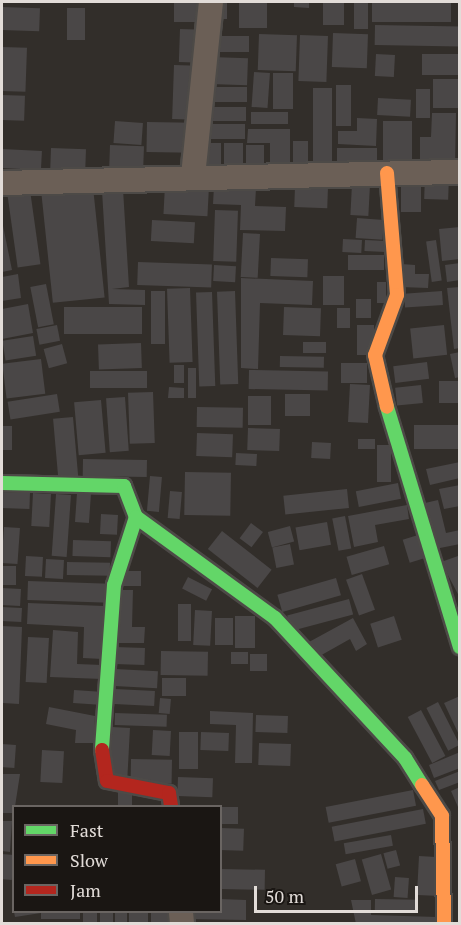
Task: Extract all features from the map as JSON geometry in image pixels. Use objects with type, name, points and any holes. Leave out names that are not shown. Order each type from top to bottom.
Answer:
[{"type":"street","points":[[193,176],[211,2]]},
{"type":"street","points":[[2,183],[193,176],[459,172]]},
{"type":"street","points":[[387,173],[397,295],[375,355],[459,647]]},
{"type":"street","points":[[2,483],[124,486],[136,517],[275,618],[405,758],[442,816],[444,924]]},
{"type":"street","points":[[136,517],[114,585],[102,752],[107,781],[169,793],[171,805]]},
{"type":"building","points":[[174,2],[201,2],[201,22],[174,22]]},
{"type":"building","points":[[217,2],[227,2],[227,19],[217,19]]},
{"type":"building","points":[[239,2],[267,2],[267,28],[239,28]]},
{"type":"building","points":[[294,2],[309,2],[309,8],[294,7]]},
{"type":"building","points":[[323,2],[344,2],[344,25],[323,25]]},
{"type":"building","points":[[354,2],[368,2],[368,29],[354,29]]},
{"type":"building","points":[[372,2],[451,2],[451,22],[372,22]]},
{"type":"building","points":[[2,7],[40,8],[39,31],[2,30]]},
{"type":"building","points":[[67,8],[85,8],[85,40],[67,40]]},
{"type":"building","points":[[375,25],[460,26],[460,46],[375,45]]},
{"type":"building","points":[[180,29],[203,30],[202,63],[179,62]]},
{"type":"building","points":[[333,33],[368,34],[367,68],[332,67]]},
{"type":"building","points":[[259,34],[297,35],[296,71],[258,70]]},
{"type":"building","points":[[300,35],[328,36],[326,82],[298,81]]},
{"type":"building","points":[[212,36],[249,36],[249,52],[212,52]]},
{"type":"building","points":[[2,47],[27,48],[25,92],[2,91]]},
{"type":"building","points":[[376,54],[395,55],[394,77],[375,76]]},
{"type":"building","points":[[422,54],[460,54],[460,75],[422,75]]},
{"type":"building","points":[[211,57],[248,58],[247,85],[210,84]]},
{"type":"building","points":[[174,65],[198,66],[196,120],[172,119]]},
{"type":"building","points":[[254,72],[270,73],[268,108],[252,107]]},
{"type":"building","points":[[273,73],[293,73],[293,109],[273,109]]},
{"type":"building","points":[[433,79],[460,79],[460,108],[433,108]]},
{"type":"building","points":[[336,85],[351,85],[351,126],[336,126]]},
{"type":"building","points":[[206,87],[247,87],[247,102],[206,102]]},
{"type":"building","points":[[313,88],[332,88],[332,167],[313,167]]},
{"type":"building","points":[[416,89],[430,89],[430,118],[416,118]]},
{"type":"building","points":[[2,95],[25,96],[24,121],[2,120]]},
{"type":"building","points":[[378,98],[411,100],[410,117],[377,115]]},
{"type":"building","points":[[203,107],[246,107],[246,121],[203,121]]},
{"type":"building","points":[[251,112],[288,112],[288,124],[251,124]]},
{"type":"building","points":[[432,113],[456,113],[455,167],[420,166],[420,137],[431,137]]},
{"type":"building","points":[[357,118],[377,119],[376,146],[338,144],[338,131],[357,131]]},
{"type":"building","points":[[115,121],[143,123],[141,145],[113,143]]},
{"type":"building","points":[[383,121],[412,121],[412,163],[383,163]]},
{"type":"building","points":[[147,122],[193,123],[192,153],[146,152]]},
{"type":"building","points":[[200,124],[245,124],[245,139],[200,139]]},
{"type":"building","points":[[248,129],[290,129],[290,170],[270,170],[270,143],[247,143]]},
{"type":"building","points":[[293,141],[308,141],[308,172],[293,172]]},
{"type":"building","points":[[198,143],[221,143],[221,172],[198,172]]},
{"type":"building","points":[[224,143],[243,143],[243,171],[224,171]]},
{"type":"building","points":[[110,145],[144,146],[143,174],[109,173]]},
{"type":"building","points":[[246,145],[264,145],[264,173],[246,173]]},
{"type":"building","points":[[51,148],[86,149],[85,175],[50,174]]},
{"type":"building","points":[[337,148],[377,148],[377,166],[337,166]]},
{"type":"building","points":[[2,149],[42,151],[41,170],[2,168]]},
{"type":"building","points":[[425,175],[449,176],[448,200],[424,199]]},
{"type":"building","points":[[401,178],[421,178],[421,212],[401,212]]},
{"type":"building","points":[[352,184],[370,185],[368,216],[350,215]]},
{"type":"building","points":[[165,185],[209,187],[207,216],[163,214]]},
{"type":"building","points":[[214,186],[256,188],[255,206],[286,207],[285,231],[240,230],[241,205],[213,204]]},
{"type":"building","points":[[295,186],[328,187],[327,208],[294,207]]},
{"type":"building","points":[[93,187],[105,297],[53,303],[41,192]]},
{"type":"building","points":[[123,189],[129,287],[112,289],[145,290],[145,305],[109,304],[102,191]]},
{"type":"building","points":[[30,190],[40,264],[18,267],[7,193]]},
{"type":"building","points":[[215,210],[238,211],[236,262],[213,261]]},
{"type":"building","points":[[357,218],[384,220],[383,240],[356,238]]},
{"type":"building","points":[[152,220],[195,222],[194,243],[151,241]]},
{"type":"building","points":[[2,221],[12,270],[2,272]]},
{"type":"building","points":[[460,227],[460,259],[442,261],[439,229]]},
{"type":"building","points":[[243,233],[260,234],[258,278],[241,277]]},
{"type":"building","points":[[343,239],[362,240],[361,253],[342,252]]},
{"type":"building","points":[[365,240],[386,241],[385,252],[364,251]]},
{"type":"building","points":[[436,240],[442,281],[432,282],[426,241]]},
{"type":"building","points":[[348,255],[384,255],[384,270],[348,270]]},
{"type":"building","points":[[271,258],[308,259],[307,277],[270,276]]},
{"type":"building","points":[[138,262],[212,265],[211,288],[137,285]]},
{"type":"building","points":[[460,263],[460,280],[447,282],[445,265]]},
{"type":"building","points":[[401,264],[415,265],[415,274],[429,274],[428,288],[400,287]]},
{"type":"building","points":[[214,265],[236,266],[235,282],[213,281]]},
{"type":"building","points":[[18,274],[21,298],[2,301],[2,277]]},
{"type":"building","points":[[323,276],[344,276],[344,305],[323,305]]},
{"type":"building","points":[[241,278],[313,281],[312,305],[260,303],[258,369],[241,368]]},
{"type":"building","points":[[377,282],[386,282],[386,303],[377,303]]},
{"type":"building","points":[[46,284],[54,324],[38,327],[30,287]]},
{"type":"building","points":[[460,287],[460,348],[454,349],[447,288]]},
{"type":"building","points":[[190,288],[193,362],[170,363],[167,289]]},
{"type":"building","points":[[151,291],[165,291],[165,344],[151,344]]},
{"type":"building","points":[[235,291],[238,384],[220,385],[217,292]]},
{"type":"building","points":[[442,291],[443,305],[405,308],[404,294]]},
{"type":"building","points":[[212,292],[215,386],[199,387],[196,293]]},
{"type":"building","points":[[356,299],[371,299],[371,318],[356,318]]},
{"type":"building","points":[[28,304],[33,333],[2,339],[2,309]]},
{"type":"building","points":[[64,307],[142,307],[142,334],[64,334]]},
{"type":"building","points":[[284,307],[321,308],[320,336],[283,335]]},
{"type":"building","points":[[337,308],[350,308],[350,328],[337,328]]},
{"type":"building","points":[[57,325],[60,341],[39,345],[36,329]]},
{"type":"building","points":[[357,325],[374,325],[374,355],[357,355]]},
{"type":"building","points":[[444,325],[447,355],[413,358],[410,329]]},
{"type":"building","points":[[33,336],[36,356],[6,361],[2,341]]},
{"type":"building","points":[[303,342],[326,342],[326,353],[303,353]]},
{"type":"building","points":[[141,343],[142,368],[99,369],[98,345]]},
{"type":"building","points":[[62,344],[67,363],[49,368],[44,349]]},
{"type":"building","points":[[460,352],[460,377],[455,378],[450,354]]},
{"type":"building","points":[[280,356],[324,357],[324,368],[280,367]]},
{"type":"building","points":[[41,359],[45,394],[7,398],[2,364]]},
{"type":"building","points":[[427,362],[429,379],[395,383],[393,366]]},
{"type":"building","points":[[341,363],[367,363],[367,383],[341,383]]},
{"type":"building","points":[[174,365],[184,365],[184,383],[174,383]]},
{"type":"building","points":[[188,368],[196,368],[196,398],[188,398]]},
{"type":"building","points":[[249,370],[328,371],[328,390],[249,389]]},
{"type":"building","points":[[90,371],[147,371],[147,388],[90,388]]},
{"type":"building","points":[[439,381],[460,381],[460,403],[439,403]]},
{"type":"building","points":[[350,384],[370,385],[368,423],[348,422]]},
{"type":"building","points":[[421,385],[423,403],[397,406],[395,388]]},
{"type":"building","points":[[169,387],[184,388],[184,398],[168,398]]},
{"type":"building","points":[[153,392],[155,443],[130,444],[128,393]]},
{"type":"building","points":[[57,394],[60,412],[10,420],[8,402]]},
{"type":"building","points":[[285,394],[310,394],[310,416],[285,416]]},
{"type":"building","points":[[248,396],[271,396],[271,425],[248,425]]},
{"type":"building","points":[[125,397],[129,451],[110,452],[106,398]]},
{"type":"building","points":[[101,400],[106,453],[79,455],[74,402]]},
{"type":"building","points":[[197,407],[243,408],[243,428],[197,427]]},
{"type":"building","points":[[73,417],[78,479],[58,481],[53,419]]},
{"type":"building","points":[[414,425],[460,425],[460,449],[414,449]]},
{"type":"building","points":[[2,426],[12,426],[12,450],[2,450]]},
{"type":"building","points":[[248,428],[280,429],[279,451],[247,450]]},
{"type":"building","points":[[197,433],[233,434],[232,457],[196,456]]},
{"type":"building","points":[[358,439],[375,439],[375,449],[358,449]]},
{"type":"building","points":[[312,442],[331,443],[330,459],[311,458]]},
{"type":"building","points":[[377,445],[391,445],[391,482],[377,482]]},
{"type":"building","points":[[236,453],[257,454],[256,466],[235,465]]},
{"type":"building","points":[[83,459],[147,460],[147,477],[83,476]]},
{"type":"building","points":[[460,462],[460,478],[430,485],[426,469]]},
{"type":"building","points":[[185,472],[231,473],[230,516],[184,515]]},
{"type":"building","points":[[150,476],[162,477],[159,512],[147,511]]},
{"type":"building","points":[[398,483],[401,499],[359,507],[356,491]]},
{"type":"building","points":[[460,485],[460,506],[444,509],[439,489]]},
{"type":"building","points":[[347,489],[349,508],[285,515],[283,496]]},
{"type":"building","points":[[170,491],[182,492],[180,519],[168,518]]},
{"type":"building","points":[[2,492],[30,493],[29,509],[2,508]]},
{"type":"building","points":[[33,493],[51,494],[49,527],[31,526]]},
{"type":"building","points":[[77,493],[91,494],[89,523],[75,522]]},
{"type":"building","points":[[56,494],[71,495],[67,557],[52,556]]},
{"type":"building","points":[[438,500],[446,533],[460,530],[460,544],[435,549],[425,503]]},
{"type":"building","points":[[407,505],[409,519],[375,525],[378,542],[354,547],[348,516]]},
{"type":"building","points":[[101,514],[118,515],[117,535],[100,534]]},
{"type":"building","points":[[345,516],[351,548],[339,551],[332,518]]},
{"type":"building","points":[[327,522],[331,545],[299,550],[295,528]]},
{"type":"building","points":[[251,523],[263,532],[252,547],[240,538]]},
{"type":"building","points":[[290,526],[294,541],[272,547],[268,532]]},
{"type":"building","points":[[4,527],[20,528],[17,564],[2,563]]},
{"type":"building","points":[[222,531],[272,570],[257,588],[208,549]]},
{"type":"building","points":[[418,535],[425,558],[410,563],[403,540]]},
{"type":"building","points":[[73,540],[111,541],[110,557],[72,556]]},
{"type":"building","points":[[290,544],[294,565],[276,568],[272,547]]},
{"type":"building","points":[[384,546],[389,564],[352,575],[347,557]]},
{"type":"building","points":[[26,556],[43,557],[42,577],[25,576]]},
{"type":"building","points":[[458,556],[460,560],[460,598],[441,562]]},
{"type":"building","points":[[46,559],[64,560],[63,579],[45,578]]},
{"type":"building","points":[[67,562],[110,563],[110,576],[67,575]]},
{"type":"building","points":[[2,566],[16,566],[16,585],[2,585]]},
{"type":"building","points":[[122,571],[141,571],[141,586],[122,586]]},
{"type":"building","points":[[362,574],[375,610],[359,616],[346,580]]},
{"type":"building","points":[[188,577],[212,589],[206,601],[182,589]]},
{"type":"building","points":[[336,578],[341,595],[282,612],[277,595]]},
{"type":"building","points":[[28,581],[110,584],[109,603],[27,600]]},
{"type":"building","points":[[2,588],[21,589],[20,606],[2,605]]},
{"type":"building","points":[[114,590],[133,590],[132,627],[145,627],[144,643],[113,643]]},
{"type":"building","points":[[349,599],[353,614],[291,631],[287,616]]},
{"type":"building","points":[[28,603],[104,606],[102,659],[83,658],[84,627],[27,624]]},
{"type":"building","points":[[178,604],[191,604],[191,641],[178,641]]},
{"type":"building","points":[[2,607],[22,608],[21,622],[2,621]]},
{"type":"building","points":[[195,610],[212,611],[210,646],[193,645]]},
{"type":"building","points":[[235,616],[255,616],[255,648],[235,648]]},
{"type":"building","points":[[394,616],[402,640],[378,648],[370,624]]},
{"type":"building","points":[[215,618],[233,618],[233,645],[215,645]]},
{"type":"building","points":[[353,618],[367,644],[356,651],[350,639],[318,657],[309,642]]},
{"type":"building","points":[[2,626],[22,627],[19,704],[3,703]]},
{"type":"building","points":[[53,630],[78,632],[77,664],[102,665],[102,679],[50,677]]},
{"type":"building","points":[[28,637],[49,638],[47,683],[26,682]]},
{"type":"building","points":[[115,647],[145,648],[144,665],[114,664]]},
{"type":"building","points":[[161,651],[208,652],[208,676],[161,675]]},
{"type":"building","points":[[231,652],[248,652],[248,664],[231,664]]},
{"type":"building","points":[[250,654],[267,654],[267,671],[250,671]]},
{"type":"building","points":[[115,669],[158,671],[157,688],[114,686]]},
{"type":"building","points":[[162,678],[186,678],[186,696],[162,696]]},
{"type":"building","points":[[115,689],[155,691],[154,706],[114,704]]},
{"type":"building","points":[[74,690],[100,692],[99,705],[73,703]]},
{"type":"building","points":[[460,696],[460,737],[444,703]]},
{"type":"building","points":[[160,698],[171,699],[170,714],[159,713]]},
{"type":"building","points":[[438,702],[460,745],[448,751],[426,708]]},
{"type":"building","points":[[49,707],[95,716],[94,743],[75,743],[76,730],[46,724]]},
{"type":"building","points":[[421,710],[445,756],[432,763],[408,717]]},
{"type":"building","points":[[210,711],[253,713],[252,763],[235,763],[236,725],[210,724]]},
{"type":"building","points":[[115,713],[167,715],[167,727],[115,725]]},
{"type":"building","points":[[256,715],[288,716],[287,733],[255,732]]},
{"type":"building","points":[[112,727],[130,728],[127,779],[109,778]]},
{"type":"building","points":[[153,730],[171,731],[170,756],[152,755]]},
{"type":"building","points":[[179,732],[198,732],[198,769],[179,769]]},
{"type":"building","points":[[201,732],[229,733],[228,751],[200,750]]},
{"type":"building","points":[[259,743],[291,744],[290,766],[258,765]]},
{"type":"building","points":[[2,744],[16,745],[14,768],[2,767]]},
{"type":"building","points":[[42,750],[64,751],[62,783],[40,782]]},
{"type":"building","points":[[460,752],[460,768],[434,778],[429,765]]},
{"type":"building","points":[[131,759],[172,760],[172,784],[131,783]]},
{"type":"building","points":[[460,771],[460,782],[439,790],[435,781]]},
{"type":"building","points":[[2,774],[20,774],[12,813],[2,813]]},
{"type":"building","points":[[178,777],[213,778],[212,797],[177,796]]},
{"type":"building","points":[[460,787],[460,806],[458,807],[451,791]]},
{"type":"building","points":[[118,790],[132,790],[132,805],[118,805]]},
{"type":"building","points":[[413,790],[416,806],[329,823],[326,807]]},
{"type":"building","points":[[222,807],[238,807],[238,824],[222,824]]},
{"type":"building","points":[[423,809],[426,824],[335,841],[332,827]]},
{"type":"building","points":[[2,821],[12,821],[10,852],[2,851]]},
{"type":"building","points":[[222,828],[244,829],[243,851],[222,850]]},
{"type":"building","points":[[391,835],[393,846],[346,854],[344,843]]},
{"type":"building","points":[[396,850],[400,865],[388,869],[383,853]]},
{"type":"building","points":[[2,854],[12,855],[12,880],[2,879]]},
{"type":"building","points":[[381,854],[391,890],[372,895],[362,860]]},
{"type":"building","points":[[419,856],[436,857],[434,896],[417,895]]},
{"type":"building","points":[[355,859],[361,881],[342,886],[336,864]]},
{"type":"building","points":[[222,869],[265,870],[265,890],[222,889]]},
{"type":"building","points":[[395,877],[409,878],[408,898],[394,897]]},
{"type":"building","points":[[222,899],[246,900],[246,920],[188,919],[188,913],[222,913]]},
{"type":"building","points":[[375,899],[417,900],[417,912],[375,911]]},
{"type":"building","points":[[351,900],[371,900],[371,915],[437,917],[436,924],[356,924]]},
{"type":"building","points":[[14,913],[41,913],[15,917]]},
{"type":"building","points":[[41,913],[80,913],[80,919],[41,919]]},
{"type":"building","points":[[83,913],[97,913],[97,924],[83,924]]},
{"type":"building","points":[[100,913],[113,913],[113,924],[100,924]]},
{"type":"building","points":[[115,913],[127,913],[127,924],[115,924]]},
{"type":"building","points":[[129,913],[148,913],[148,924],[129,924]]},
{"type":"building","points":[[151,913],[170,913],[170,924],[151,924]]},
{"type":"traffic: fast","points":[[387,407],[460,647]]},
{"type":"traffic: fast","points":[[2,483],[124,486],[136,517],[114,585],[102,750]]},
{"type":"traffic: fast","points":[[136,517],[275,618],[405,758],[422,785]]},
{"type":"traffic: slow","points":[[387,173],[397,295],[375,355],[387,407]]},
{"type":"traffic: slow","points":[[422,785],[442,816],[444,924]]},
{"type":"traffic: jam","points":[[102,750],[107,781],[169,793],[171,805]]}]
